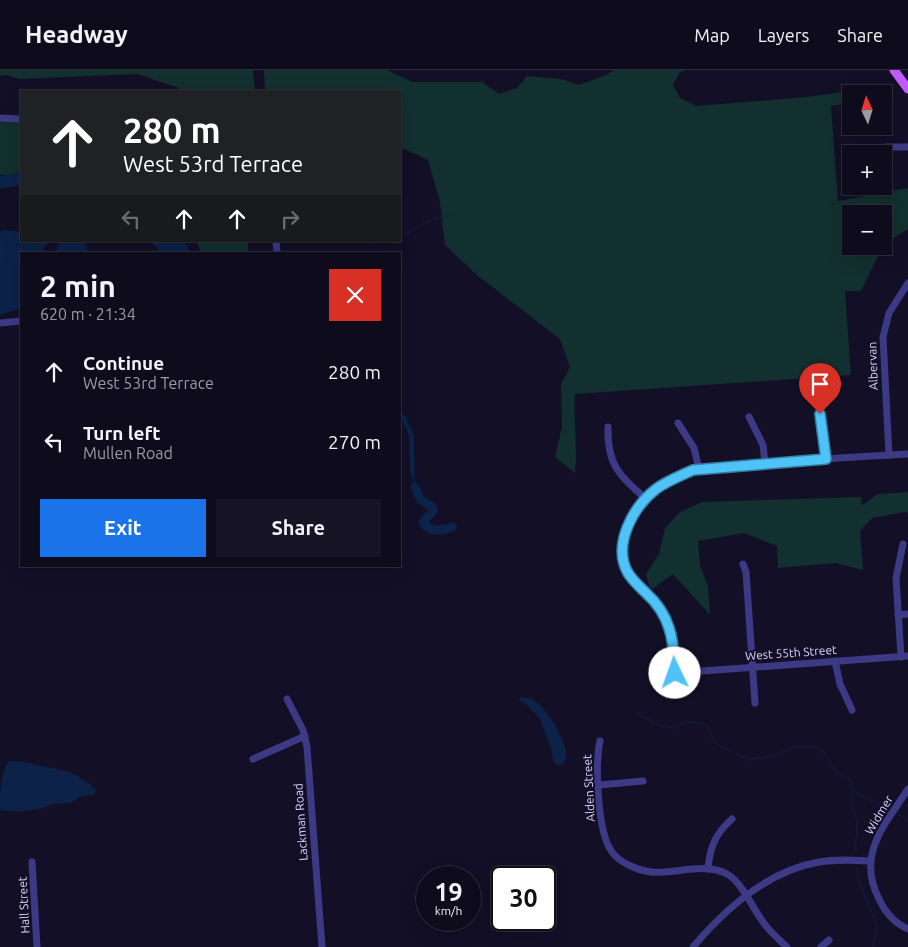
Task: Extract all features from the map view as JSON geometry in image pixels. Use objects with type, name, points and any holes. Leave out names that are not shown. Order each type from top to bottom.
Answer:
[{"type":"main road","points":[[894,70],[908,89]]},
{"type":"street","points":[[0,118],[20,119]]},
{"type":"street","points":[[892,147],[908,147]]},
{"type":"street","name":"Albervan","points":[[889,455],[883,338],[889,313],[908,283]]},
{"type":"street","points":[[0,323],[20,321]]},
{"type":"street","points":[[820,414],[826,459]]},
{"type":"street","points":[[749,417],[761,440],[765,463]]},
{"type":"street","points":[[678,423],[694,448],[699,469]]},
{"type":"street","points":[[608,428],[608,445],[612,461],[619,474],[646,499],[674,478],[693,470],[765,463],[908,454]]},
{"type":"street","name":"West 55th Street","points":[[646,499],[630,521],[623,542],[623,560],[628,573],[657,606],[669,628],[674,648],[675,673],[904,656]]},
{"type":"street","points":[[903,544],[896,578],[898,615],[904,656]]},
{"type":"street","points":[[743,564],[746,572],[755,702]]},
{"type":"street","points":[[898,615],[908,614]]},
{"type":"street","points":[[835,661],[840,684],[852,710]]},
{"type":"street","name":"Lackman Road","points":[[287,699],[305,736],[307,747],[322,947]]},
{"type":"street","points":[[253,759],[305,736]]},
{"type":"street","name":"Alden Street","points":[[600,740],[596,757],[602,825],[613,853],[638,869],[652,872],[708,869]]},
{"type":"street","points":[[598,784],[642,781]]},
{"type":"street","name":"Widmer","points":[[908,789],[884,825],[875,844],[870,861],[870,876],[874,890],[894,921],[908,929]]},
{"type":"street","points":[[732,819],[722,828],[712,845],[708,869],[717,870],[729,875],[746,895],[771,932],[787,947]]},
{"type":"street","points":[[693,947],[704,934],[746,895],[787,873],[809,864],[840,860],[870,861]]},
{"type":"street","name":"Hall Street","points":[[32,862],[38,947]]},
{"type":"street","points":[[821,947],[829,940]]},
{"type":"green space","points":[[0,70],[253,70],[255,90],[178,90],[179,88],[137,74],[19,79],[6,75],[0,76]]},
{"type":"green space","points":[[264,70],[387,70],[413,82],[482,82],[499,94],[517,88],[527,76],[561,79],[579,85],[614,70],[687,70],[680,72],[673,85],[680,98],[696,106],[808,97],[842,92],[842,104],[831,106],[838,201],[870,195],[892,195],[892,191],[908,188],[908,229],[892,239],[892,205],[842,205],[842,255],[879,255],[861,291],[845,291],[851,375],[575,394],[575,473],[555,457],[562,427],[561,384],[570,367],[560,339],[478,276],[445,245],[440,202],[428,160],[401,147],[401,90],[265,90]]},
{"type":"green space","points":[[0,119],[20,120],[20,171],[9,175],[0,175]]},
{"type":"green space","points":[[196,242],[248,242],[248,252],[201,252]]},
{"type":"green space","points":[[908,492],[908,513],[904,512],[872,518],[860,531],[863,570],[835,563],[778,568],[777,546],[744,533],[698,541],[700,566],[708,586],[710,615],[673,574],[652,589],[649,585],[646,574],[659,554],[665,528],[680,512],[702,502],[861,497],[862,505],[878,494]]},
{"type":"water","points":[[20,172],[20,185],[0,189],[0,176]]},
{"type":"water","points":[[0,231],[20,232],[20,242],[48,242],[44,248],[44,252],[20,252],[20,308],[0,315]]},
{"type":"water","points":[[60,242],[85,242],[88,252],[55,252]]},
{"type":"water","points":[[149,242],[185,242],[191,252],[157,252],[158,248]]},
{"type":"water","points":[[401,413],[406,417],[414,436],[415,487],[410,471],[409,436],[401,418]]},
{"type":"water","points":[[520,697],[532,699],[540,705],[556,727],[566,752],[566,760],[562,765],[559,766],[554,763],[551,748],[540,719],[527,705],[519,700]]},
{"type":"water","points":[[9,761],[18,761],[70,772],[87,782],[96,790],[95,794],[79,797],[71,803],[53,804],[43,808],[18,812],[0,810],[2,778]]},
{"type":"waterway","points":[[435,219],[450,215]]},
{"type":"waterway","points":[[401,235],[410,232],[430,220]]},
{"type":"waterway","points":[[371,245],[374,242]]},
{"type":"waterway","points":[[415,487],[420,499],[432,507],[433,511],[423,522],[426,526],[436,530],[452,527]]},
{"type":"waterway","points":[[636,713],[661,726],[675,728],[689,722],[706,725],[716,744],[749,760],[776,755],[794,747],[814,747],[824,752],[833,768],[850,780],[854,792],[852,804],[857,821],[856,850]]},
{"type":"waterway","points":[[855,793],[886,808]]},
{"type":"waterway","points":[[898,815],[908,820]]},
{"type":"waterway","points":[[857,870],[859,882],[877,925],[873,947]]},
{"type":"route","points":[[675,673],[674,648],[669,628],[657,606],[628,573],[623,560],[623,542],[630,521],[646,499],[656,490],[674,478],[693,470],[826,459],[825,440],[820,414]]}]
